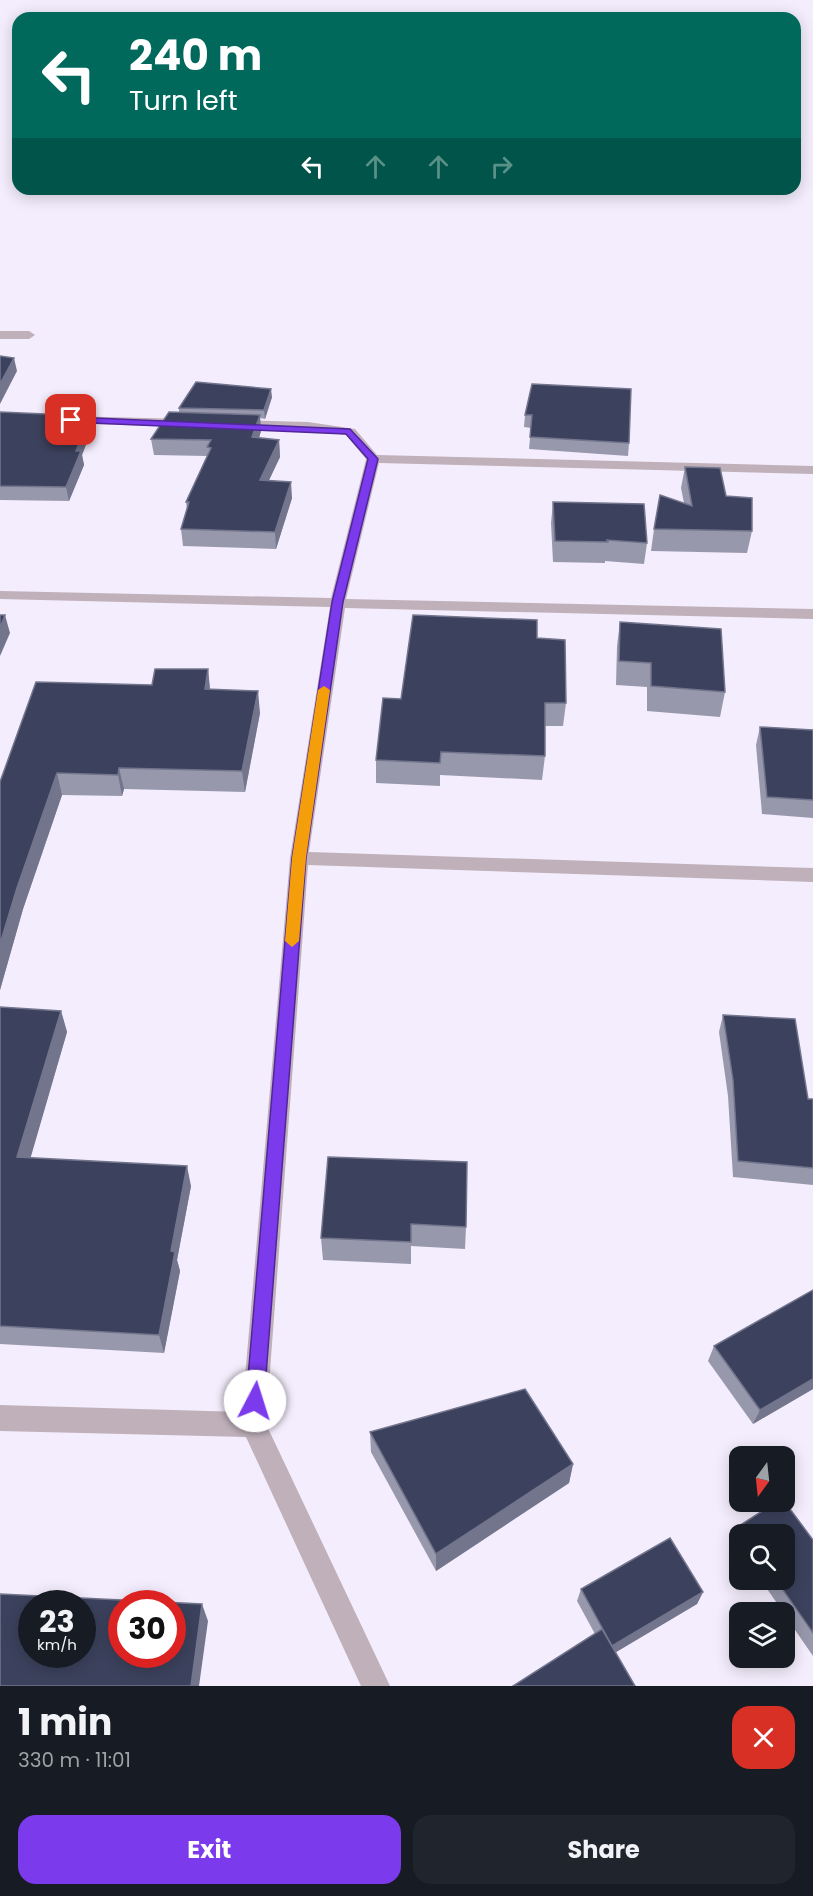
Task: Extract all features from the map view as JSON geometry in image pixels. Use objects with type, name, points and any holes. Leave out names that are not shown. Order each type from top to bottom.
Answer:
[{"type":"street","points":[[0,335],[29,335]]},
{"type":"street","points":[[47,419],[201,423]]},
{"type":"street","points":[[225,424],[308,426],[350,432],[373,459],[813,470]]},
{"type":"street","points":[[373,459],[338,602],[299,858],[253,1425],[376,1686]]},
{"type":"street","points":[[0,595],[813,614]]},
{"type":"street","points":[[299,858],[813,875]]},
{"type":"street","points":[[0,1418],[253,1425]]},
{"type":"building","points":[[0,356],[14,358],[0,384]]},
{"type":"building","points":[[196,382],[271,389],[264,410],[179,408]]},
{"type":"building","points":[[532,384],[631,389],[629,443],[530,437],[532,415],[525,415]]},
{"type":"building","points":[[0,412],[89,416],[76,451],[81,451],[66,487],[0,486]]},
{"type":"building","points":[[169,412],[260,415],[252,437],[279,440],[260,480],[291,482],[275,532],[181,529],[189,502],[186,502],[211,448],[207,447],[211,440],[151,439]]},
{"type":"building","points":[[685,467],[720,468],[726,496],[752,498],[752,531],[654,529],[660,495],[692,506]]},
{"type":"building","points":[[553,502],[644,504],[647,543],[607,540],[608,542],[555,541]]},
{"type":"building","points":[[0,615],[5,615],[0,628]]},
{"type":"building","points":[[413,615],[537,620],[537,638],[565,640],[566,703],[545,703],[545,756],[441,752],[440,763],[376,760],[383,698],[401,699]]},
{"type":"building","points":[[620,622],[721,629],[725,692],[651,686],[651,663],[619,661]]},
{"type":"building","points":[[155,669],[208,669],[205,689],[258,691],[242,771],[119,768],[118,775],[57,773],[0,944],[0,782],[36,682],[152,685]]},
{"type":"building","points":[[760,727],[813,730],[813,800],[767,797]]},
{"type":"building","points":[[0,1007],[61,1011],[17,1157],[187,1166],[171,1251],[175,1252],[159,1335],[0,1326]]},
{"type":"building","points":[[723,1015],[795,1019],[808,1099],[813,1099],[813,1168],[738,1161],[733,1080]]},
{"type":"building","points":[[328,1157],[467,1162],[466,1227],[411,1224],[411,1242],[321,1238]]},
{"type":"building","points":[[813,1290],[813,1379],[760,1410],[714,1346]]},
{"type":"building","points":[[525,1389],[573,1464],[436,1554],[370,1432]]},
{"type":"building","points":[[761,1512],[792,1512],[813,1540],[813,1633],[795,1607],[795,1602],[791,1602],[783,1590],[795,1590],[795,1524],[742,1524]]},
{"type":"building","points":[[670,1538],[703,1592],[612,1646],[581,1589]]},
{"type":"building","points":[[0,1594],[18,1595],[18,1668],[96,1668],[96,1599],[108,1599],[108,1668],[186,1668],[186,1603],[202,1604],[191,1686],[0,1686]]},
{"type":"building","points":[[602,1629],[635,1686],[513,1686]]},
{"type":"slow traffic","points":[[292,941],[299,858],[324,690]]},
{"type":"route","points":[[71,420],[308,426],[350,432],[373,459],[338,602],[299,858],[255,1401]]}]
